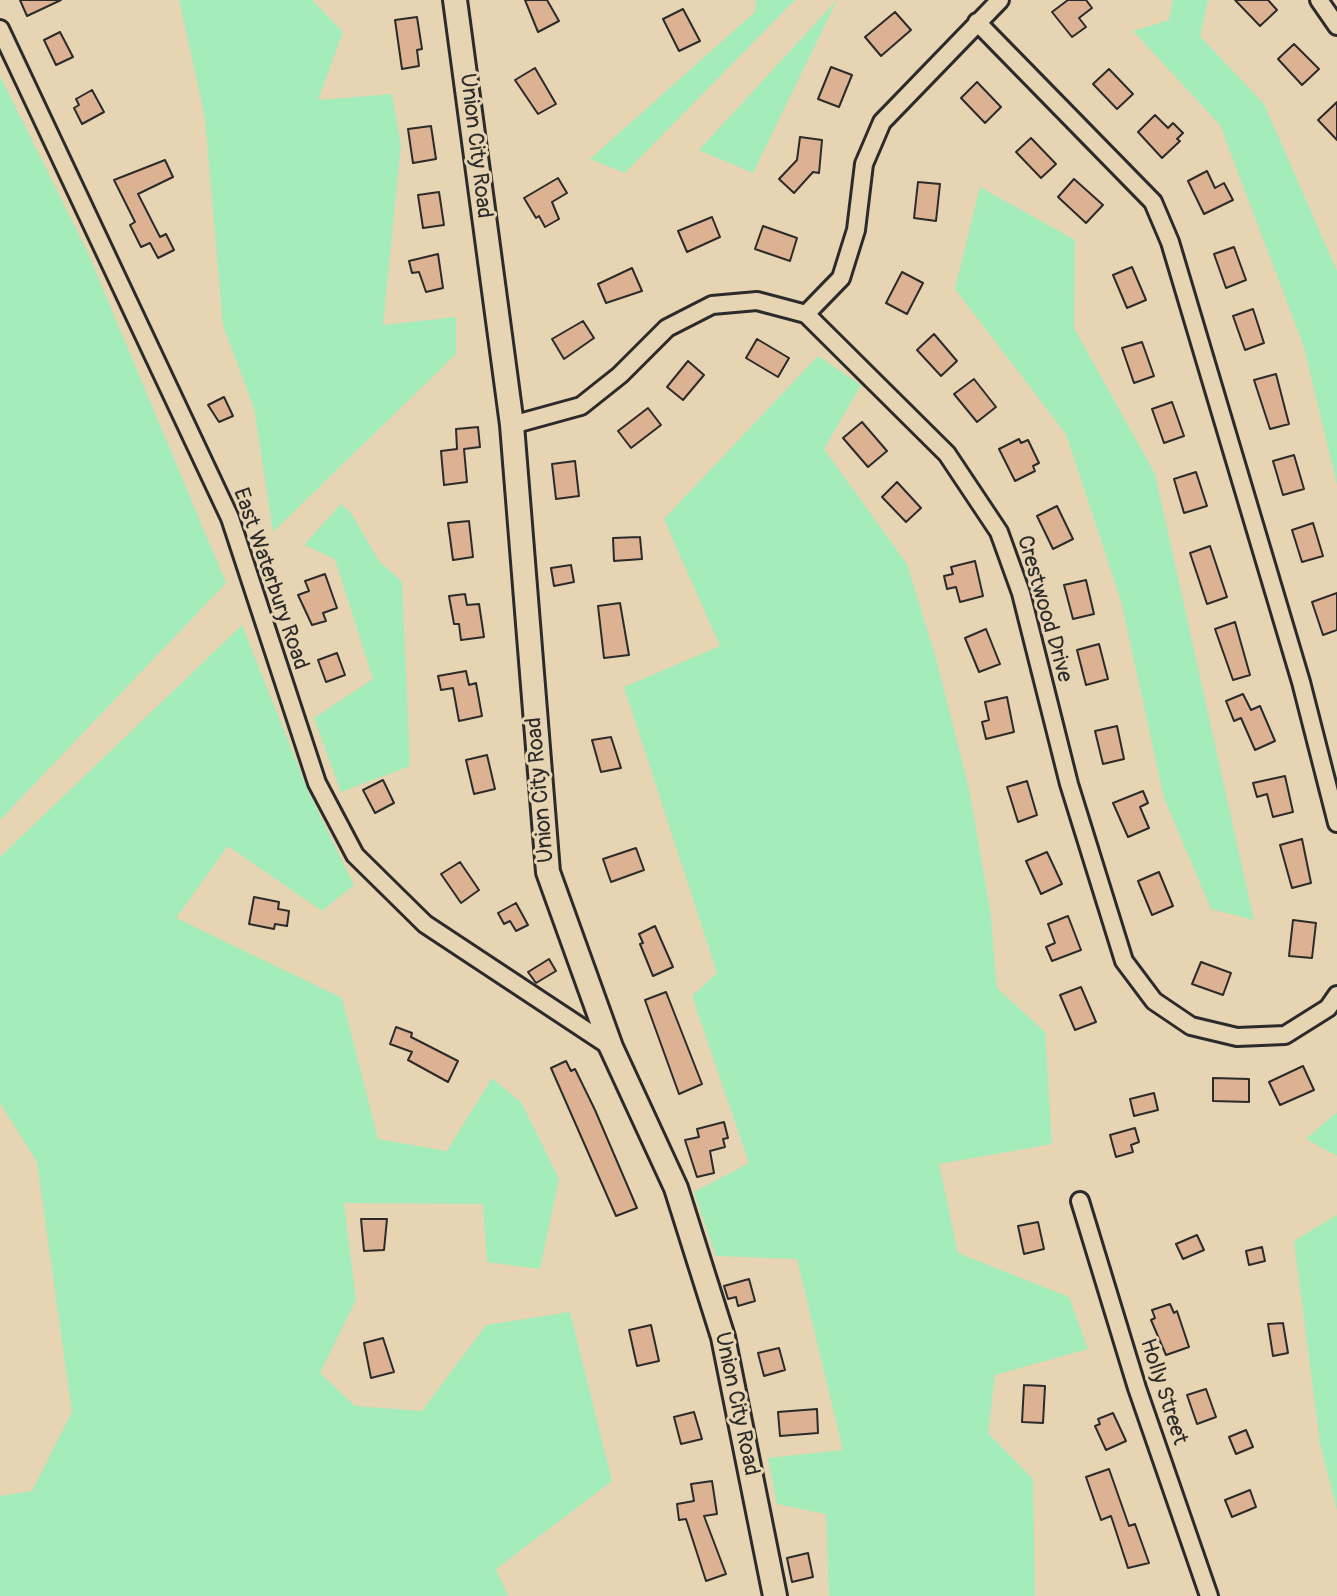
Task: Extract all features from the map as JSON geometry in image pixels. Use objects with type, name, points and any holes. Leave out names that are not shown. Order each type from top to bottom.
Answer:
[{"type":"main road","name":"Union City Road","points":[[455,0],[512,425],[548,872],[611,1047],[676,1188],[723,1337],[775,1596]]},
{"type":"street","points":[[806,314],[841,278],[856,230],[864,164],[882,122],[1000,0]]},
{"type":"street","points":[[1319,0],[1337,26]]},
{"type":"street","points":[[977,22],[1153,202],[1170,242],[1301,682],[1337,823]]},
{"type":"street","name":"East Waterbury Road","points":[[0,29],[230,518],[264,632],[317,783],[355,855],[425,924],[611,1047]]},
{"type":"street","name":"Crestwood Drive","points":[[512,425],[581,406],[620,375],[667,328],[712,305],[757,301],[806,314],[947,454],[999,532],[1021,593],[1069,784],[1124,961],[1154,1001],[1191,1026],[1237,1037],[1285,1035],[1328,1008],[1337,995]]},
{"type":"street","name":"Holly Street","points":[[1080,1201],[1137,1388],[1209,1596]]},
{"type":"green space","points":[[179,0],[312,0],[343,32],[318,100],[392,94],[401,145],[383,325],[456,317],[456,354],[273,532],[254,408],[223,325],[205,118]]},
{"type":"green space","points":[[756,0],[795,0],[625,173],[590,159],[755,12]]},
{"type":"green space","points":[[837,0],[753,173],[699,150]]},
{"type":"green space","points":[[1173,0],[1208,0],[1200,36],[1264,104],[1337,271],[1337,485],[1304,347],[1220,125],[1133,31],[1169,20]]},
{"type":"green space","points":[[0,76],[88,253],[226,583],[0,820]]},
{"type":"green space","points":[[980,187],[1075,240],[1074,328],[1155,474],[1254,920],[1211,909],[1164,798],[1121,601],[1066,434],[955,289]]},
{"type":"green space","points":[[818,356],[861,385],[824,449],[907,564],[937,662],[969,789],[990,909],[997,988],[1045,1032],[1052,1144],[939,1164],[958,1253],[1069,1297],[1088,1349],[995,1375],[988,1433],[1033,1479],[1035,1596],[829,1596],[826,1514],[777,1504],[768,1458],[843,1450],[797,1259],[716,1256],[694,1192],[749,1163],[692,996],[717,973],[624,687],[720,646],[664,519]]},
{"type":"green space","points":[[341,504],[351,513],[379,561],[402,582],[410,766],[341,792],[314,718],[373,679],[335,559],[304,545]]},
{"type":"green space","points":[[242,625],[309,793],[354,885],[322,911],[228,846],[176,918],[342,998],[378,1139],[447,1151],[492,1078],[521,1102],[559,1179],[540,1269],[487,1262],[483,1204],[344,1203],[356,1300],[320,1373],[355,1406],[422,1411],[486,1325],[570,1312],[612,1481],[496,1569],[508,1596],[0,1596],[0,1496],[32,1491],[72,1412],[37,1162],[0,1103],[0,857]]},
{"type":"green space","points":[[1337,1112],[1337,1156],[1306,1139]]},
{"type":"green space","points":[[1337,1215],[1337,1511],[1320,1443],[1294,1241]]},
{"type":"building","points":[[20,0],[61,0],[27,16]]},
{"type":"building","points":[[525,0],[547,0],[559,21],[538,32]]},
{"type":"building","points":[[1068,0],[1086,0],[1092,8],[1079,18],[1086,27],[1072,37],[1052,12]]},
{"type":"building","points":[[1235,0],[1268,0],[1277,10],[1260,26]]},
{"type":"building","points":[[683,9],[700,41],[679,51],[663,19]]},
{"type":"building","points":[[895,12],[911,30],[881,56],[865,37]]},
{"type":"building","points":[[417,17],[422,49],[417,50],[419,66],[402,69],[395,20]]},
{"type":"building","points":[[60,32],[73,57],[56,65],[44,40]]},
{"type":"building","points":[[1294,44],[1319,69],[1302,85],[1278,59]]},
{"type":"building","points":[[831,67],[852,75],[839,107],[818,99]]},
{"type":"building","points":[[535,68],[556,104],[538,114],[515,80]]},
{"type":"building","points":[[1109,69],[1133,94],[1117,109],[1093,84]]},
{"type":"building","points":[[977,82],[1001,107],[985,123],[961,98]]},
{"type":"building","points":[[92,90],[104,112],[82,124],[74,108],[79,105],[76,99]]},
{"type":"building","points":[[1337,102],[1337,140],[1318,120]]},
{"type":"building","points":[[1155,115],[1168,128],[1173,123],[1183,133],[1177,139],[1180,141],[1162,158],[1138,132]]},
{"type":"building","points":[[431,126],[436,159],[413,163],[408,129]]},
{"type":"building","points":[[800,137],[822,140],[819,173],[813,172],[794,193],[779,179],[797,160]]},
{"type":"building","points":[[1031,138],[1056,164],[1041,178],[1016,152]]},
{"type":"building","points":[[165,160],[173,177],[138,194],[160,237],[166,234],[174,250],[158,258],[150,243],[141,247],[130,225],[135,222],[114,180]]},
{"type":"building","points":[[1207,171],[1215,188],[1224,183],[1233,200],[1204,214],[1188,181]]},
{"type":"building","points":[[558,178],[567,193],[552,202],[559,219],[545,227],[524,198]]},
{"type":"building","points":[[1074,179],[1103,205],[1086,223],[1058,197]]},
{"type":"building","points":[[918,182],[940,184],[936,221],[914,218]]},
{"type":"building","points":[[439,192],[444,225],[423,228],[418,195]]},
{"type":"building","points":[[712,217],[720,237],[687,252],[678,231]]},
{"type":"building","points":[[763,226],[797,238],[790,261],[755,249]]},
{"type":"building","points":[[1234,247],[1246,280],[1226,288],[1214,254]]},
{"type":"building","points":[[438,254],[443,288],[426,292],[419,272],[412,273],[409,261]]},
{"type":"building","points":[[1132,267],[1146,300],[1127,308],[1113,275]]},
{"type":"building","points":[[632,268],[642,291],[606,303],[598,284]]},
{"type":"building","points":[[902,272],[923,283],[907,314],[886,303]]},
{"type":"building","points":[[1253,309],[1264,343],[1245,350],[1233,316]]},
{"type":"building","points":[[583,321],[594,338],[564,359],[552,339]]},
{"type":"building","points":[[934,334],[957,361],[941,376],[917,350]]},
{"type":"building","points":[[757,339],[789,358],[778,377],[746,358]]},
{"type":"building","points":[[1142,342],[1154,376],[1134,383],[1122,348]]},
{"type":"building","points":[[688,361],[704,375],[683,400],[667,387]]},
{"type":"building","points":[[1276,374],[1289,424],[1270,429],[1254,380]]},
{"type":"building","points":[[974,379],[996,407],[977,422],[954,394]]},
{"type":"building","points":[[224,397],[233,416],[219,422],[208,405]]},
{"type":"building","points":[[1172,402],[1184,436],[1164,443],[1152,409]]},
{"type":"building","points":[[648,408],[661,425],[631,448],[618,431]]},
{"type":"building","points":[[862,422],[887,451],[868,467],[843,438]]},
{"type":"building","points":[[478,427],[480,447],[464,449],[467,482],[444,485],[441,451],[457,449],[456,429]]},
{"type":"building","points":[[1019,439],[1021,443],[1028,440],[1039,463],[1033,466],[1035,471],[1015,481],[999,449]]},
{"type":"building","points":[[1294,455],[1304,489],[1283,495],[1273,461]]},
{"type":"building","points":[[575,461],[579,496],[556,499],[552,464]]},
{"type":"building","points":[[1196,472],[1207,506],[1184,513],[1174,479]]},
{"type":"building","points":[[897,482],[921,508],[906,522],[882,497]]},
{"type":"building","points":[[1057,506],[1073,539],[1053,549],[1037,516]]},
{"type":"building","points":[[469,521],[473,557],[453,560],[448,523]]},
{"type":"building","points":[[1313,523],[1323,556],[1302,562],[1292,530]]},
{"type":"building","points":[[640,537],[642,559],[614,561],[613,538]]},
{"type":"building","points":[[1210,546],[1227,597],[1207,604],[1190,553]]},
{"type":"building","points":[[975,561],[983,596],[960,602],[956,587],[947,589],[944,576],[953,574],[951,567]]},
{"type":"building","points":[[571,565],[574,582],[554,586],[551,568]]},
{"type":"building","points":[[325,574],[337,608],[323,613],[326,621],[312,625],[298,595],[309,591],[305,581]]},
{"type":"building","points":[[1086,580],[1094,614],[1073,619],[1064,585]]},
{"type":"building","points":[[1337,593],[1337,630],[1323,635],[1312,602]]},
{"type":"building","points":[[465,594],[467,605],[479,604],[484,637],[461,640],[459,624],[454,624],[449,596]]},
{"type":"building","points":[[620,603],[629,655],[604,658],[598,606]]},
{"type":"building","points":[[1235,622],[1250,675],[1233,680],[1215,629]]},
{"type":"building","points":[[986,629],[1000,664],[979,672],[965,638]]},
{"type":"building","points":[[1099,644],[1108,679],[1086,685],[1077,650]]},
{"type":"building","points":[[337,653],[345,675],[326,682],[318,660]]},
{"type":"building","points":[[466,671],[469,685],[476,683],[482,716],[459,721],[453,688],[441,690],[438,676]]},
{"type":"building","points":[[1243,694],[1251,710],[1260,706],[1275,741],[1255,750],[1241,718],[1234,721],[1226,701]]},
{"type":"building","points":[[1007,697],[1014,732],[986,739],[982,722],[989,720],[985,702]]},
{"type":"building","points":[[1117,726],[1124,759],[1103,764],[1095,731]]},
{"type":"building","points":[[611,737],[621,768],[601,772],[592,740]]},
{"type":"building","points":[[487,755],[495,789],[474,794],[466,760]]},
{"type":"building","points":[[1285,776],[1293,812],[1273,817],[1267,794],[1257,797],[1253,783]]},
{"type":"building","points":[[383,780],[394,803],[375,813],[363,790]]},
{"type":"building","points":[[1027,781],[1037,815],[1018,822],[1007,787]]},
{"type":"building","points":[[1143,791],[1148,803],[1140,807],[1149,828],[1128,837],[1113,803]]},
{"type":"building","points":[[1302,839],[1311,883],[1292,888],[1280,845]]},
{"type":"building","points":[[636,848],[644,870],[611,882],[603,859]]},
{"type":"building","points":[[1047,852],[1062,884],[1041,894],[1026,861]]},
{"type":"building","points":[[460,862],[479,890],[461,903],[441,874]]},
{"type":"building","points":[[1159,872],[1173,906],[1152,915],[1138,881]]},
{"type":"building","points":[[254,897],[279,902],[278,909],[289,911],[287,926],[275,924],[274,929],[249,924]]},
{"type":"building","points":[[516,903],[528,925],[516,931],[510,921],[504,924],[498,913]]},
{"type":"building","points":[[1068,916],[1081,950],[1052,961],[1046,947],[1055,943],[1048,924]]},
{"type":"building","points":[[1293,920],[1316,923],[1312,958],[1289,956]]},
{"type":"building","points":[[655,926],[673,967],[653,976],[639,934]]},
{"type":"building","points":[[549,959],[556,971],[536,983],[528,972]]},
{"type":"building","points":[[1201,962],[1231,973],[1223,995],[1192,984]]},
{"type":"building","points":[[1081,987],[1096,1022],[1075,1030],[1060,995]]},
{"type":"building","points":[[666,992],[702,1084],[679,1094],[645,1000]]},
{"type":"building","points":[[396,1027],[412,1033],[411,1037],[458,1061],[448,1082],[408,1060],[412,1052],[390,1044]]},
{"type":"building","points":[[566,1061],[571,1071],[575,1069],[595,1110],[637,1208],[616,1216],[551,1068]]},
{"type":"building","points":[[1303,1066],[1314,1090],[1280,1105],[1269,1082]]},
{"type":"building","points":[[1213,1078],[1249,1079],[1249,1102],[1213,1101]]},
{"type":"building","points":[[1154,1093],[1158,1110],[1134,1116],[1130,1099]]},
{"type":"building","points":[[724,1122],[728,1138],[723,1139],[725,1147],[710,1151],[714,1173],[697,1177],[685,1140],[699,1137],[697,1129]]},
{"type":"building","points":[[1135,1128],[1139,1142],[1131,1145],[1133,1152],[1116,1157],[1110,1135]]},
{"type":"building","points":[[361,1219],[387,1219],[384,1250],[364,1251]]},
{"type":"building","points":[[1038,1222],[1044,1249],[1024,1254],[1018,1226]]},
{"type":"building","points":[[1197,1235],[1204,1250],[1183,1259],[1176,1244]]},
{"type":"building","points":[[1262,1247],[1265,1261],[1249,1265],[1246,1251]]},
{"type":"building","points":[[749,1279],[755,1301],[738,1306],[736,1297],[728,1299],[724,1286]]},
{"type":"building","points":[[1170,1304],[1174,1313],[1177,1311],[1189,1347],[1166,1355],[1151,1320],[1155,1318],[1152,1310]]},
{"type":"building","points":[[1283,1323],[1288,1353],[1273,1356],[1268,1324]]},
{"type":"building","points":[[651,1325],[659,1361],[637,1366],[629,1330]]},
{"type":"building","points":[[383,1338],[394,1372],[371,1378],[364,1343]]},
{"type":"building","points":[[779,1348],[785,1370],[764,1376],[758,1353]]},
{"type":"building","points":[[1024,1385],[1045,1386],[1043,1423],[1022,1422]]},
{"type":"building","points":[[1206,1389],[1216,1417],[1197,1424],[1187,1395]]},
{"type":"building","points":[[817,1409],[818,1433],[780,1436],[778,1412]]},
{"type":"building","points":[[694,1412],[702,1439],[681,1444],[674,1417]]},
{"type":"building","points":[[1113,1413],[1126,1441],[1106,1450],[1095,1426],[1100,1424],[1098,1419]]},
{"type":"building","points":[[1246,1430],[1253,1447],[1236,1454],[1229,1437]]},
{"type":"building","points":[[1109,1469],[1129,1526],[1135,1524],[1149,1563],[1128,1568],[1111,1516],[1101,1520],[1086,1477]]},
{"type":"building","points":[[712,1481],[717,1514],[704,1516],[726,1574],[706,1581],[686,1519],[679,1520],[677,1504],[694,1501],[691,1484]]},
{"type":"building","points":[[1250,1490],[1256,1507],[1232,1517],[1225,1500]]},
{"type":"building","points":[[808,1553],[813,1577],[792,1582],[787,1558]]}]
